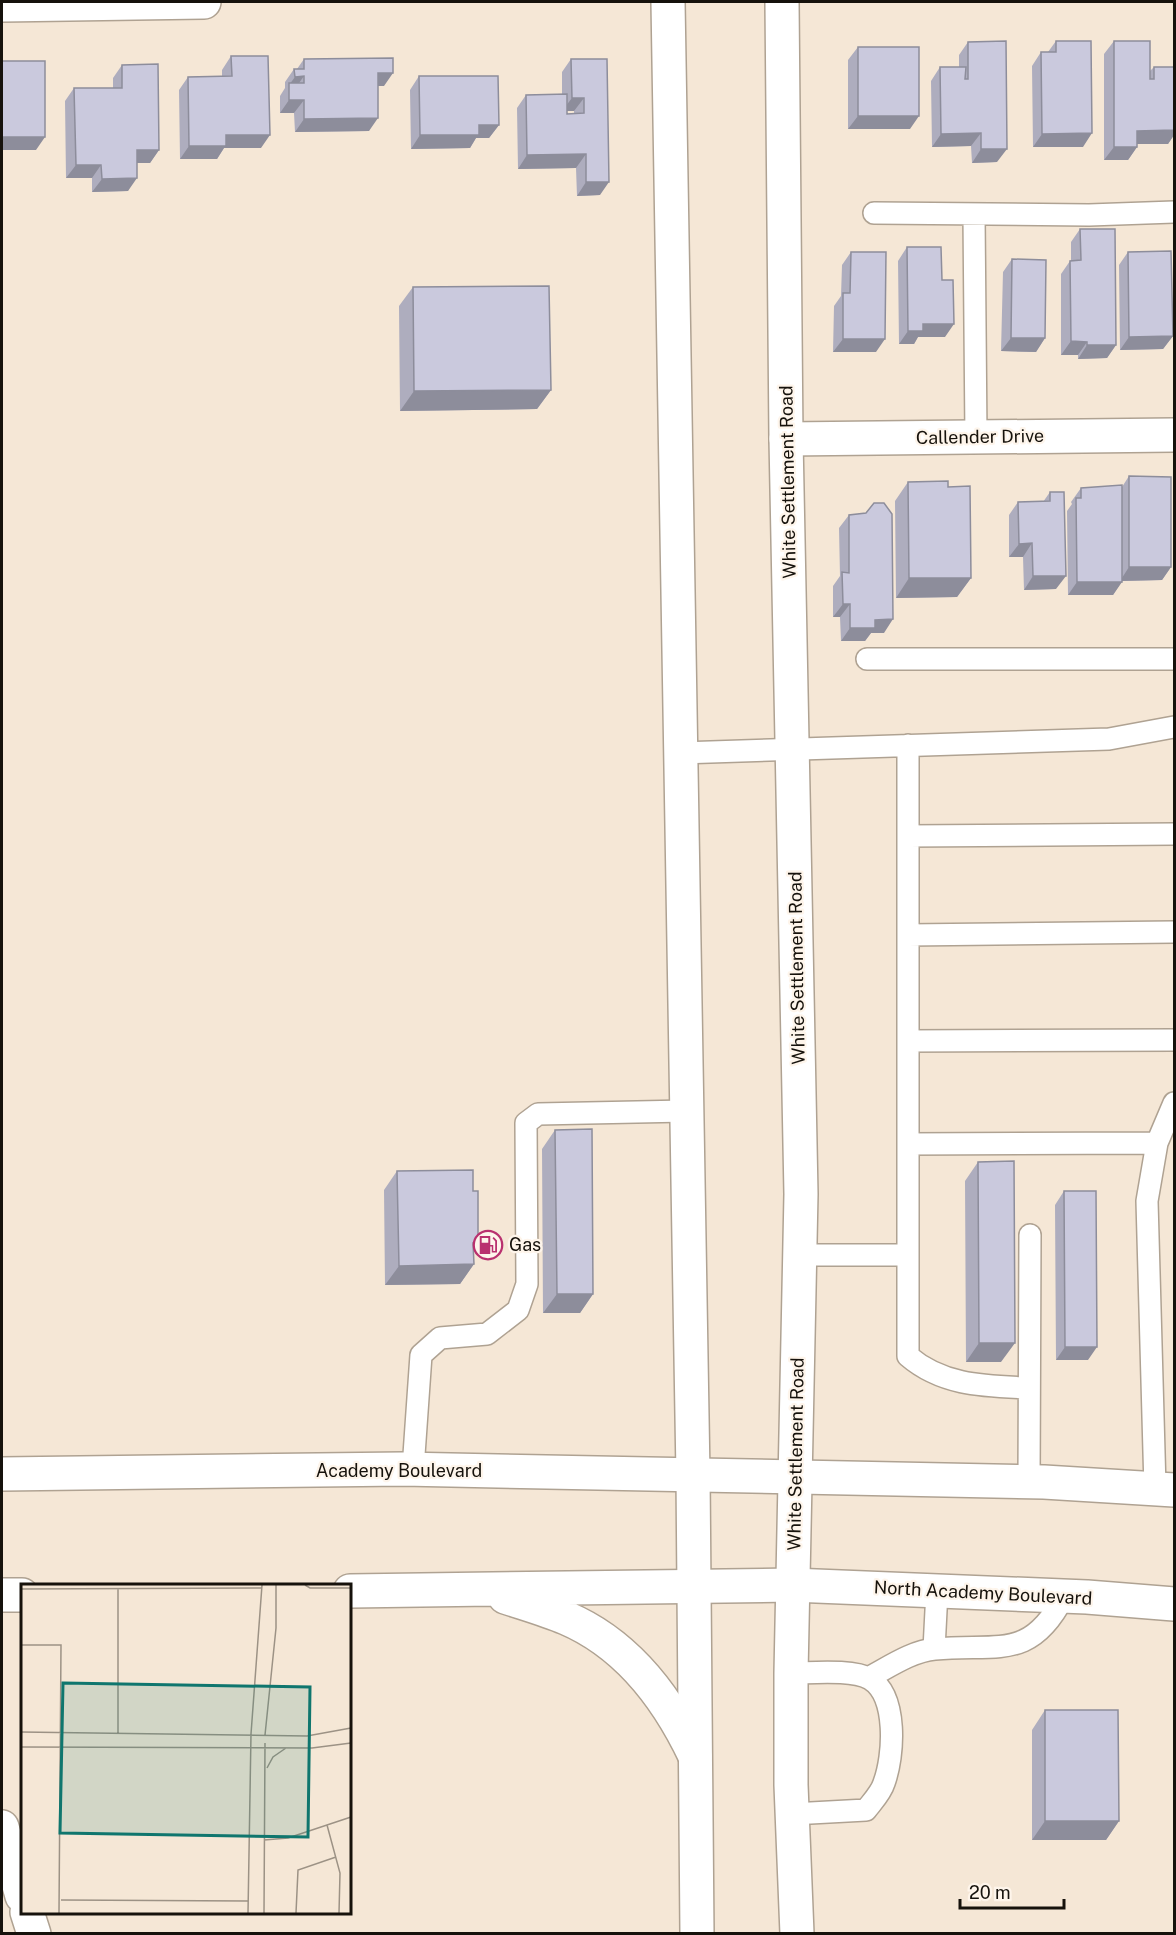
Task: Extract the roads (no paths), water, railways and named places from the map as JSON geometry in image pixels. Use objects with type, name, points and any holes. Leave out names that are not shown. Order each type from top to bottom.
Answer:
[{"type":"main road","points":[[2,5],[204,2]]},
{"type":"main road","points":[[668,2],[693,1475],[697,1934]]},
{"type":"main road","name":"White Settlement Road","points":[[782,2],[786,439],[800,1256],[791,1673],[792,1814],[797,1934]]},
{"type":"main road","name":"Callender Drive","points":[[786,439],[1174,435]]},
{"type":"main road","name":"Academy Boulevard","points":[[2,1474],[412,1469],[796,1477]]},
{"type":"main road","points":[[796,1477],[1029,1482],[1165,1489]]},
{"type":"main road","points":[[351,1591],[792,1585]]},
{"type":"main road","name":"North Academy Boulevard","points":[[792,1585],[1064,1596],[1174,1605]]},
{"type":"main road","points":[[484,1589],[567,1618],[595,1633],[621,1653],[667,1704],[695,1756]]},
{"type":"main road","points":[[2,1595],[21,1595]]},
{"type":"main road","points":[[2,1827],[21,1893]]},
{"type":"main road","points":[[28,1914],[34,1934]]},
{"type":"lane","points":[[874,213],[974,215],[1174,212]]},
{"type":"lane","points":[[974,215],[976,437]]},
{"type":"lane","points":[[867,658],[1174,659]]},
{"type":"lane","points":[[680,753],[1109,739],[1174,727]]},
{"type":"lane","points":[[908,745],[908,1356],[925,1370],[968,1385],[1029,1388]]},
{"type":"lane","points":[[908,836],[1174,834]]},
{"type":"lane","points":[[908,935],[1174,932]]},
{"type":"lane","points":[[908,1041],[1174,1040]]},
{"type":"lane","points":[[1165,1489],[1147,1201],[1156,1143],[1174,1103]]},
{"type":"lane","points":[[412,1469],[421,1354],[440,1338],[488,1334],[518,1310],[527,1284],[526,1123],[538,1114],[686,1111]]},
{"type":"lane","points":[[908,1144],[1156,1143]]},
{"type":"lane","points":[[1029,1482],[1030,1234]]},
{"type":"lane","points":[[800,1256],[908,1255]]},
{"type":"lane","points":[[934,1649],[937,1591]]},
{"type":"lane","points":[[868,1678],[910,1656],[934,1649],[979,1650],[1025,1642],[1054,1616],[1064,1596]]},
{"type":"lane","points":[[791,1673],[844,1674],[868,1678],[883,1689],[889,1705],[892,1758],[884,1786],[866,1810],[792,1814]]},
{"type":"place","name":"Gas","points":[[488,1245]]}]
